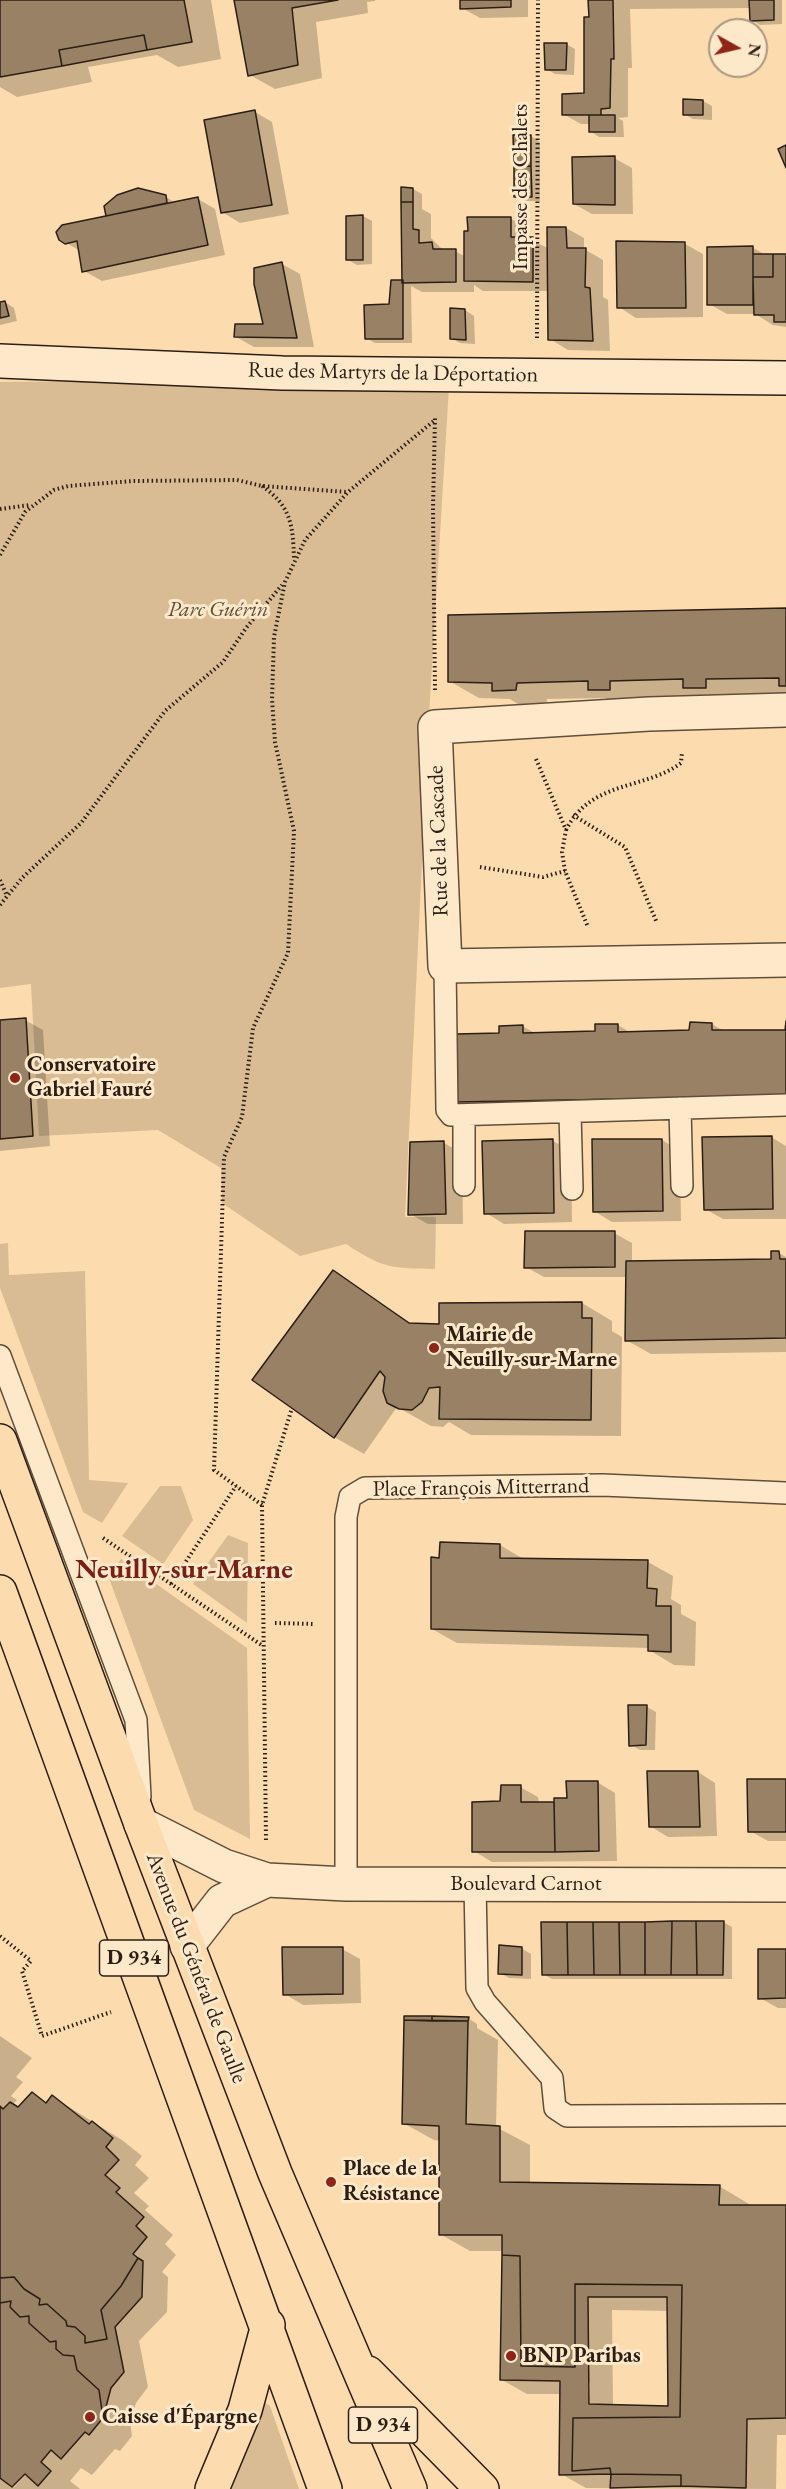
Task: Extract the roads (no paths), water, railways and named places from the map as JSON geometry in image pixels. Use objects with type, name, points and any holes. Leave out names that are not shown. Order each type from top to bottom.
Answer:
[{"type":"main road","name":"Avenue du Général de Gaulle","points":[[0,1441],[141,1824],[275,2173],[410,2489]]},
{"type":"main road","name":"D 934","points":[[0,1592],[268,2325],[325,2489]]},
{"type":"main road","points":[[212,2489],[245,2410],[268,2325]]},
{"type":"main road","points":[[357,2361],[482,2489]]},
{"type":"street","name":"Rue des Martyrs de la Déportation","points":[[0,361],[282,373],[786,378]]},
{"type":"street","name":"Rue de la Cascade","points":[[445,966],[435,727],[535,719],[786,710]]},
{"type":"street","points":[[445,966],[786,960]]},
{"type":"street","name":"Boulevard Carnot","points":[[141,1824],[224,1866],[267,1880],[346,1884],[786,1885]]},
{"type":"street","name":"Boulevard Carnot","points":[[187,1946],[222,1901],[267,1880]]},
{"type":"lane","points":[[445,966],[447,1110],[451,1115],[786,1105]]},
{"type":"lane","points":[[680,1108],[682,1186]]},
{"type":"lane","points":[[570,1112],[572,1189]]},
{"type":"lane","points":[[464,1115],[465,1185]]},
{"type":"lane","points":[[0,1356],[136,1720],[141,1824]]},
{"type":"lane","name":"Place François Mitterrand","points":[[346,1884],[346,1517],[350,1497],[365,1488],[603,1485],[786,1493]]},
{"type":"lane","points":[[53,1585],[76,1559]]},
{"type":"lane","points":[[475,1884],[477,1988],[485,2002],[552,2078],[555,2108],[567,2116],[786,2115]]},
{"type":"place","name":"Conservatoire Gabriel Fauré","points":[[15,1078]]},
{"type":"place","name":"Mairie de Neuilly-sur-Marne","points":[[434,1348]]},
{"type":"place","name":"Place de la Résistance","points":[[331,2182]]},
{"type":"place","name":"BNP Paribas","points":[[511,2356]]},
{"type":"place","name":"Caisse d'Épargne","points":[[90,2417]]},
{"type":"district","name":"Neuilly-sur-Marne","points":[[184,1570]]},
{"type":"park label","name":"Parc Guérin","points":[[218,610]]}]
